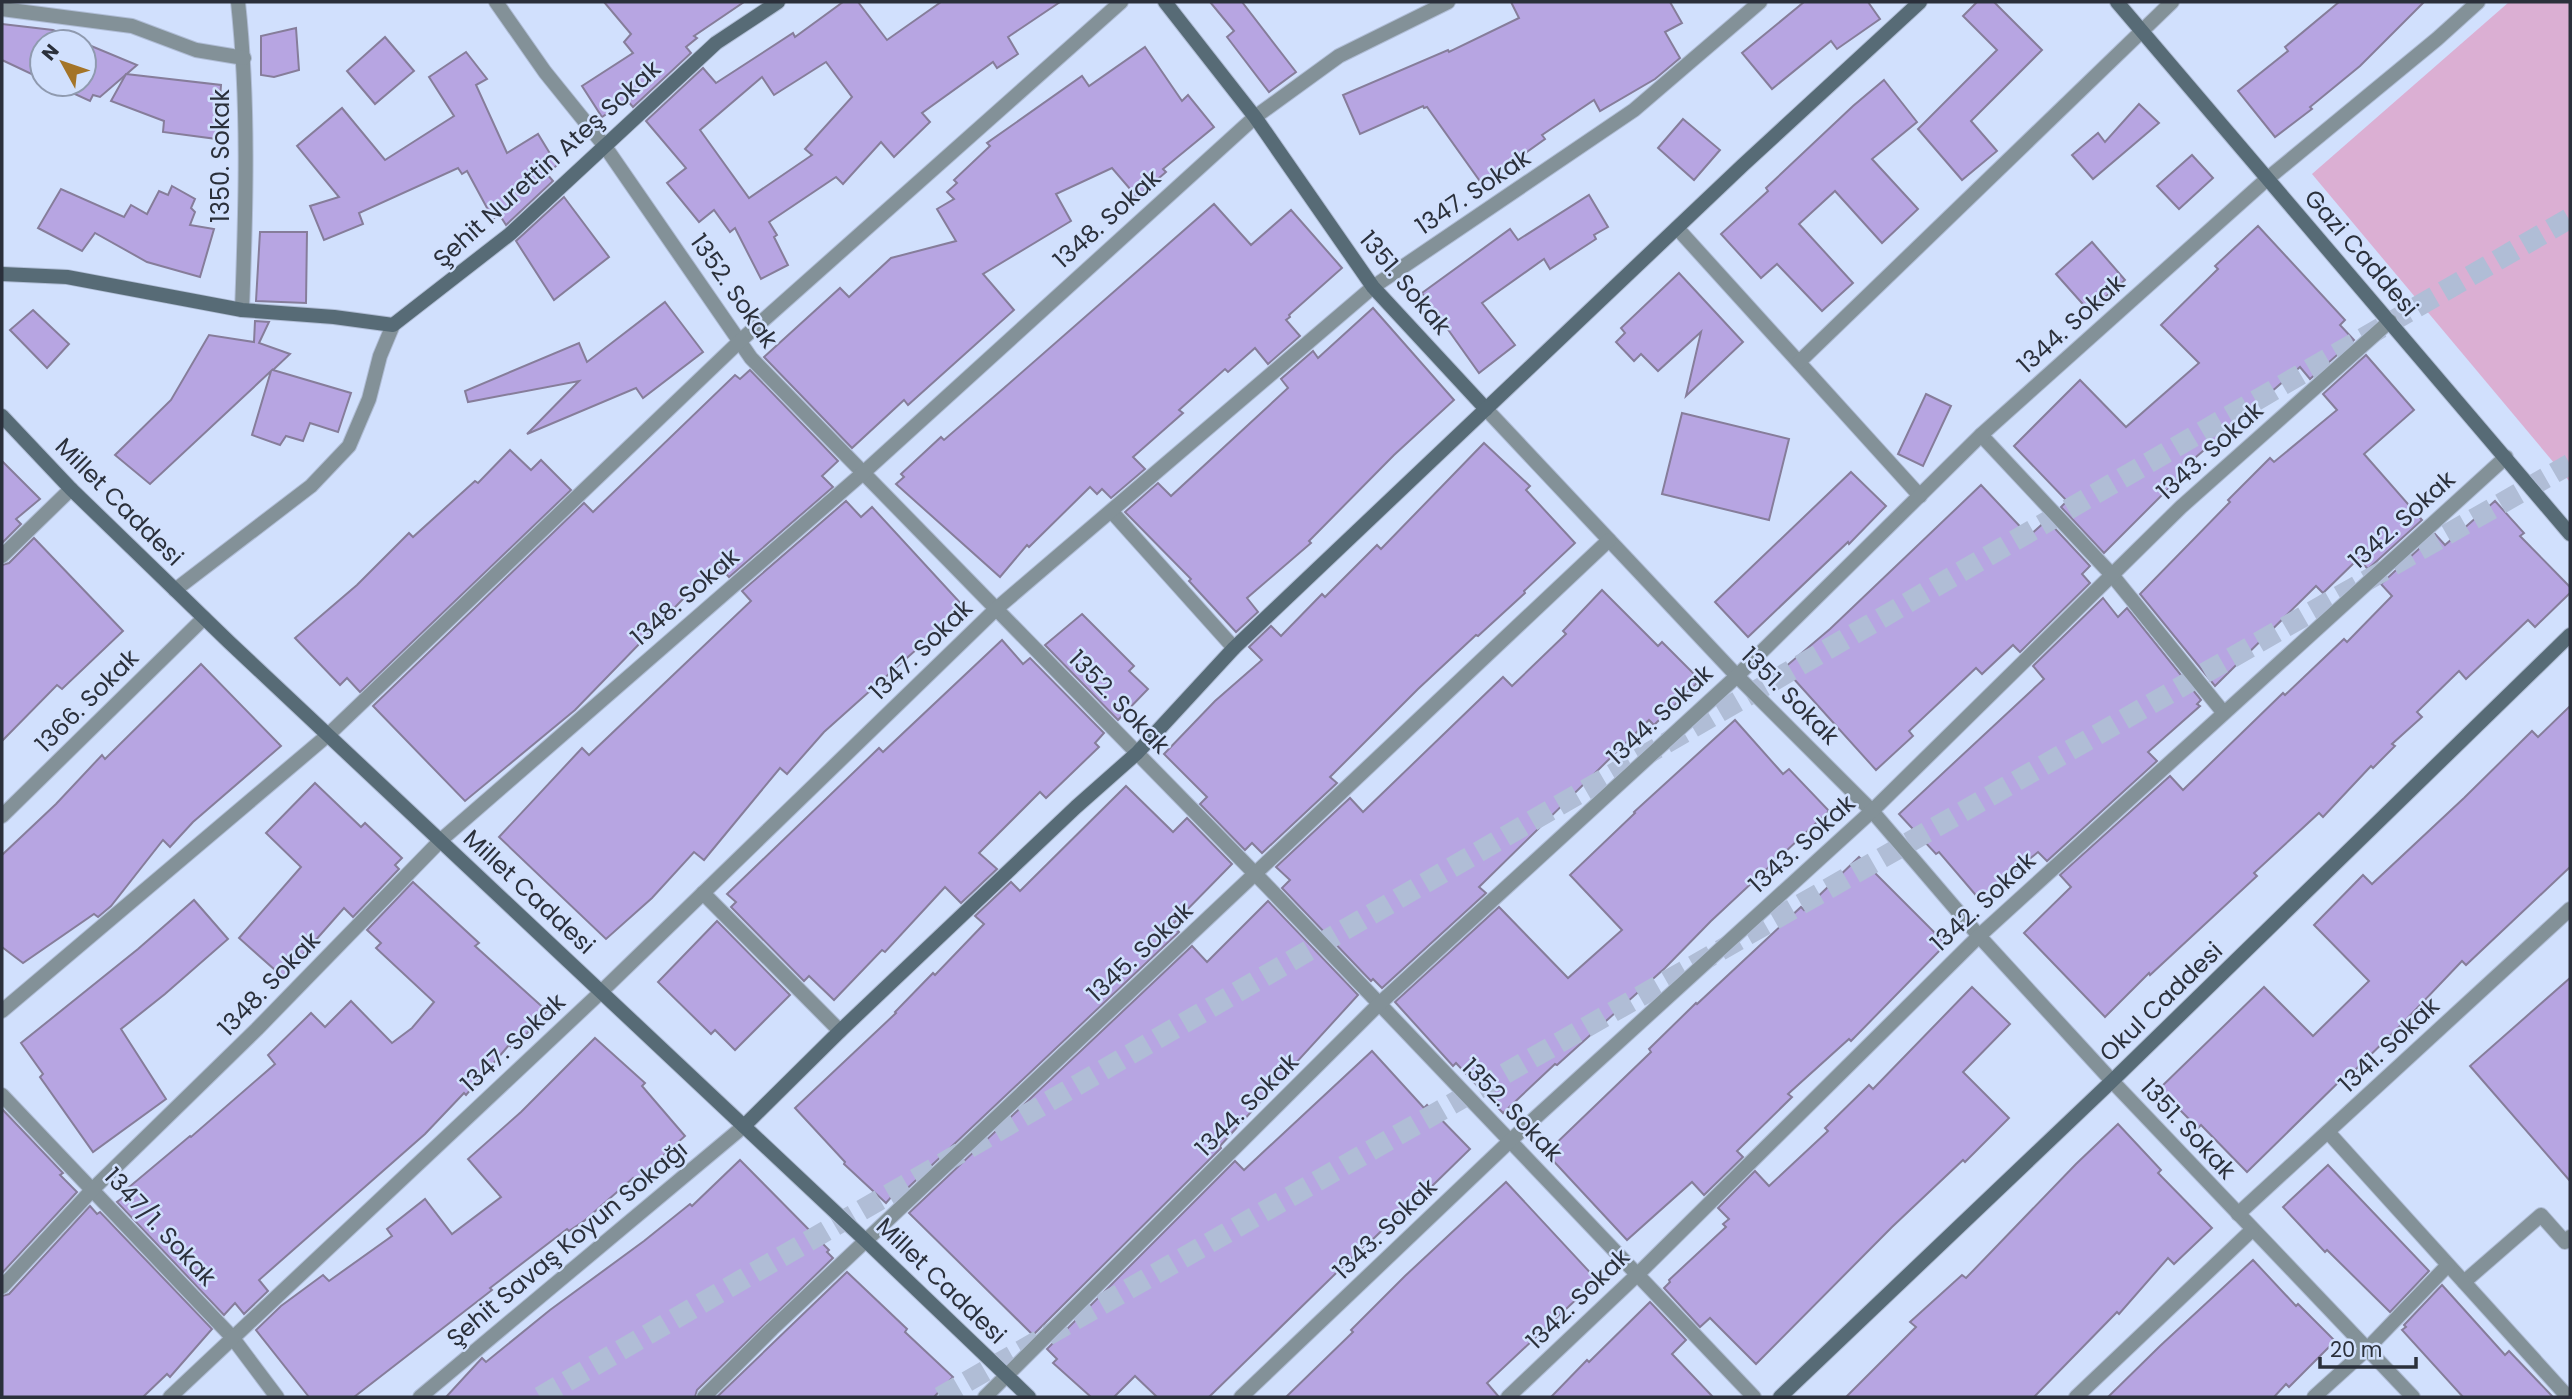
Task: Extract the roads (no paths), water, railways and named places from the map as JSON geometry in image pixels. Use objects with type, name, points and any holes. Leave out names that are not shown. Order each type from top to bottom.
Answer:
[{"type":"main road","name":"Şehit Nurettin Ateş Sokak","points":[[393,325],[510,234],[716,43],[778,2]]},
{"type":"main road","name":"1351. Sokak","points":[[1165,2],[1255,117],[1373,287],[1486,410]]},
{"type":"main road","points":[[744,1126],[1076,807],[1137,753],[1234,648],[1920,2]]},
{"type":"main road","name":"Gazi Caddesi","points":[[2117,2],[2570,534]]},
{"type":"main road","points":[[2,274],[68,277],[242,310],[334,317],[393,325]]},
{"type":"main road","name":"Millet Caddesi","points":[[2,416],[71,488],[204,618],[1029,1397]]},
{"type":"main road","name":"Okul Caddesi","points":[[1780,1397],[2112,1081],[2570,635]]},
{"type":"street","name":"1350. Sokak","points":[[238,2],[244,58],[242,310]]},
{"type":"street","name":"1352. Sokak","points":[[496,2],[545,72],[604,145],[751,358],[1255,874],[1754,1397]]},
{"type":"street","points":[[2,1011],[328,735],[740,341],[1121,2]]},
{"type":"street","name":"1348. Sokak","points":[[2,1287],[93,1189],[257,1030],[441,840],[863,473],[1255,117],[1339,56],[1448,2]]},
{"type":"street","name":"1347. Sokak","points":[[170,1397],[601,991],[996,609],[1373,287],[1634,110],[1744,6],[1760,2]]},
{"type":"street","points":[[1799,362],[2172,2]]},
{"type":"street","name":"1344. Sokak","points":[[985,1397],[1378,1005],[1737,676],[1981,435],[2267,178],[2437,39],[2477,2]]},
{"type":"street","points":[[2,9],[132,26],[196,50],[244,58]]},
{"type":"street","points":[[1677,228],[1920,496]]},
{"type":"street","name":"1343. Sokak","points":[[1241,1397],[1510,1140],[1872,811],[2181,507],[2390,321]]},
{"type":"street","points":[[175,590],[311,486],[349,446],[369,400],[380,356],[393,325]]},
{"type":"street","name":"1351. Sokak","points":[[1486,410],[1737,676],[1872,811],[1979,936],[2112,1081],[2413,1397]]},
{"type":"street","points":[[1981,435],[2112,575],[2223,712]]},
{"type":"street","name":"1342. Sokak","points":[[1508,1397],[1637,1275],[1979,936],[2505,457]]},
{"type":"street","points":[[2,556],[71,488]]},
{"type":"street","points":[[1112,512],[1234,648]]},
{"type":"street","name":"1345. Sokak","points":[[704,1397],[772,1329],[1609,540]]},
{"type":"street","name":"1366. Sokak","points":[[2,816],[204,618]]},
{"type":"street","points":[[703,893],[840,1031]]},
{"type":"street","name":"1341. Sokak","points":[[2238,1214],[2570,909]]},
{"type":"street","name":"1347/1. Sokak","points":[[2,1095],[232,1338],[277,1397]]},
{"type":"street","name":"Şehit Savaş Koyun Sokağı","points":[[420,1397],[744,1126]]},
{"type":"street","points":[[2328,1132],[2568,1397]]},
{"type":"street","points":[[2464,1282],[2541,1215],[2564,1242],[2570,1237]]},
{"type":"street","points":[[2076,1397],[2252,1230]]},
{"type":"street","points":[[2315,1397],[2367,1349],[2448,1265]]},
{"type":"tunnel","points":[[540,1397],[2570,218]]},
{"type":"tunnel","points":[[940,1397],[2570,464]]}]
